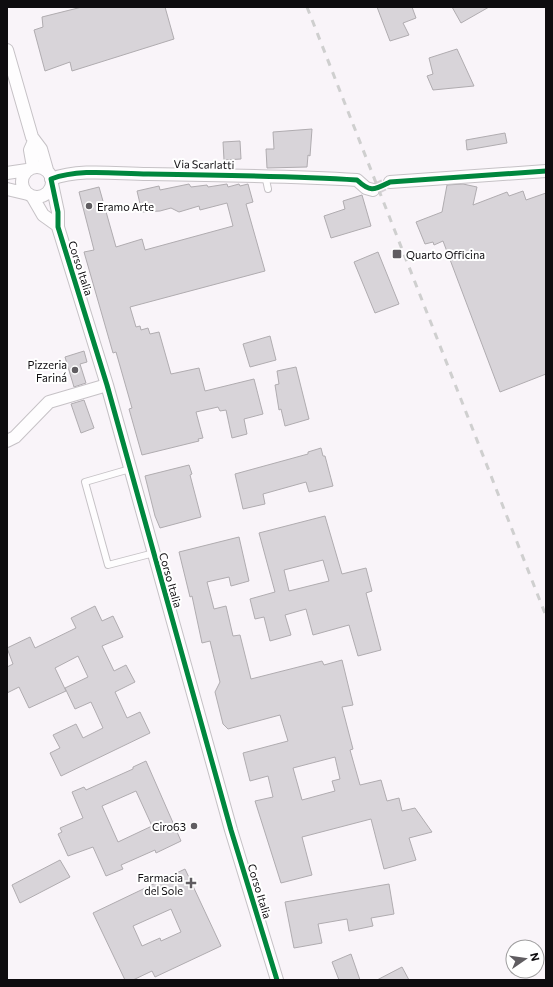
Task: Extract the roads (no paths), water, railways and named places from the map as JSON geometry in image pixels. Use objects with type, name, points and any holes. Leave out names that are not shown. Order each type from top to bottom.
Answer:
[{"type":"street","name":"Corso Italia","points":[[7,50],[34,141],[41,149],[50,178],[58,212],[57,225],[107,385],[231,830],[277,980]]},
{"type":"street","name":"Corso Italia","points":[[30,168],[30,150],[34,141]]},
{"type":"street","points":[[7,173],[38,166],[50,178],[47,193],[42,196],[30,195],[7,189]]},
{"type":"street","points":[[30,168],[22,177],[22,187],[30,195],[43,216],[57,225]]},
{"type":"street","points":[[390,182],[546,171]]},
{"type":"street","name":"Via Scarlatti","points":[[50,178],[65,174],[96,173],[265,175],[357,180],[366,188],[373,190]]},
{"type":"street","points":[[7,441],[15,437],[49,402],[107,385]]},
{"type":"lane","points":[[265,175],[268,189]]},
{"type":"lane","points":[[130,470],[85,482],[108,566],[154,553]]},
{"type":"tunnel","points":[[373,190],[390,182]]},
{"type":"railway","points":[[307,7],[546,616]]},
{"type":"place","name":"Eramo Arte","points":[[89,206]]},
{"type":"place","name":"Quarto Officina","points":[[397,254]]},
{"type":"place","name":"Pizzeria Fariná","points":[[75,370]]},
{"type":"place","name":"Ciro63","points":[[194,826]]},
{"type":"place","name":"Farmacia del Sole","points":[[191,883]]}]
